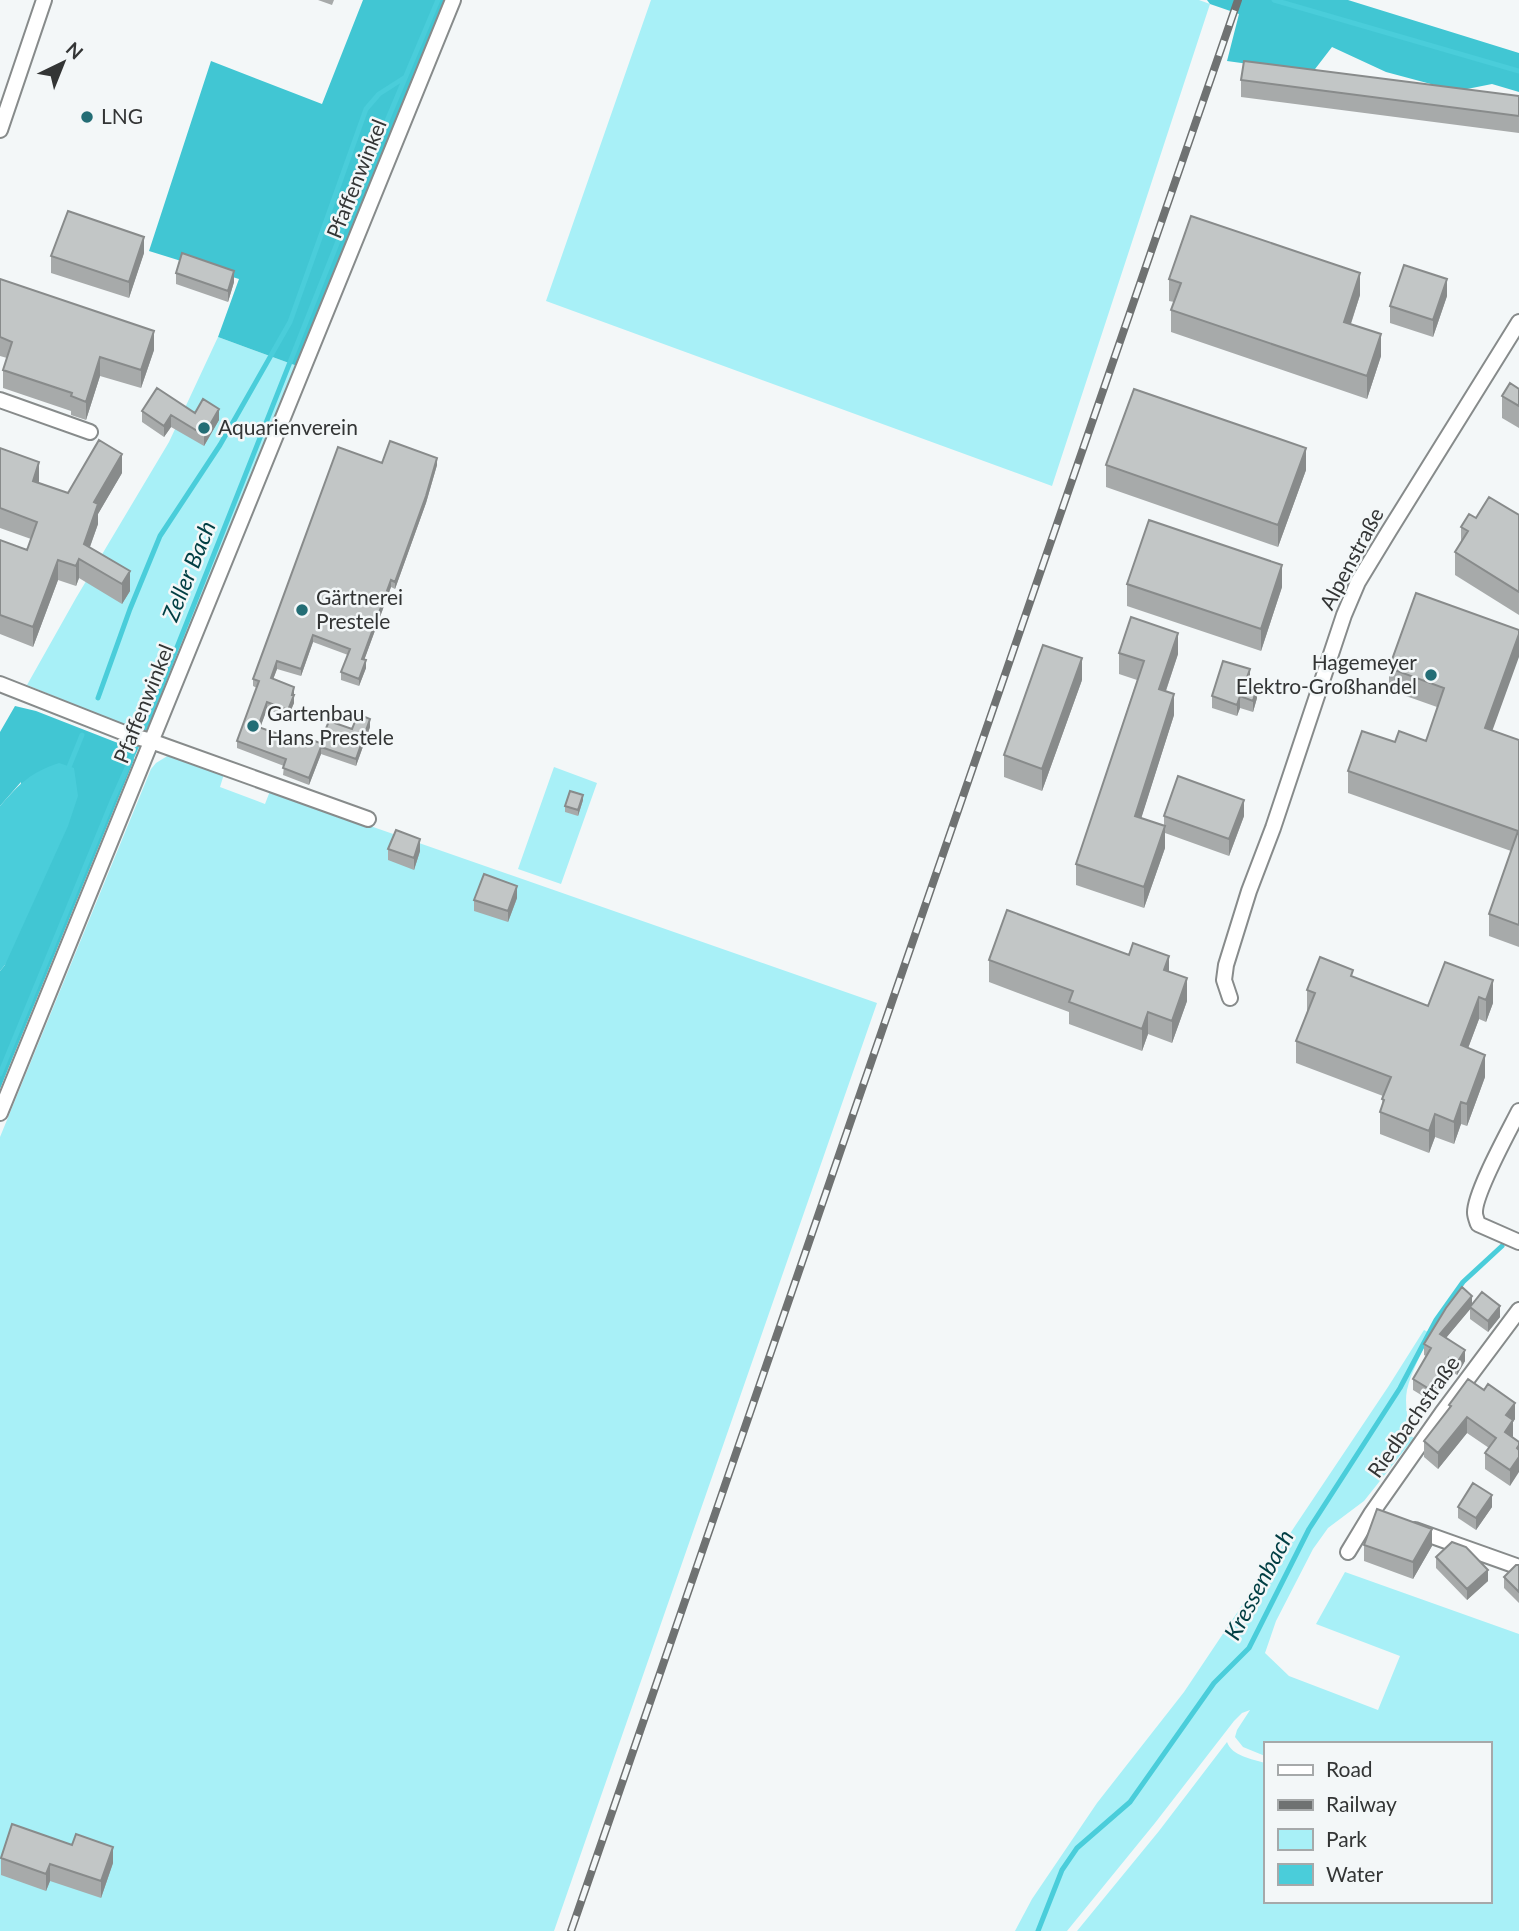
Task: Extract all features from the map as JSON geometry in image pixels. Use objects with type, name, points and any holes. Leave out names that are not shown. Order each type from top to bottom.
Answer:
[{"type":"street","points":[[0,130],[44,0]]},
{"type":"street","name":"Pfaffenwinkel","points":[[0,1113],[453,0]]},
{"type":"street","name":"Alpenstraße","points":[[1230,998],[1224,980],[1226,965],[1344,615],[1358,583],[1389,531],[1519,322]]},
{"type":"street","points":[[0,400],[90,432]]},
{"type":"street","points":[[0,684],[132,736],[368,819]]},
{"type":"street","points":[[1519,1111],[1482,1186],[1475,1215],[1478,1224],[1519,1242]]},
{"type":"street","name":"Riedbachstraße","points":[[1348,1552],[1377,1516],[1474,1368],[1519,1310]]},
{"type":"street","points":[[1406,1527],[1519,1567]]},
{"type":"green space","points":[[651,0],[1199,0],[1210,4],[1052,486],[546,301]]},
{"type":"green space","points":[[218,337],[300,367],[153,720],[147,727],[140,728],[117,722],[27,685],[169,442]]},
{"type":"green space","points":[[169,755],[224,774],[220,787],[265,804],[270,791],[877,1003],[554,1931],[0,1931],[0,1137],[151,769]]},
{"type":"green space","points":[[554,767],[597,783],[561,884],[518,869]]},
{"type":"green space","points":[[1424,1330],[1430,1333],[1411,1376],[1406,1396],[1408,1434],[1414,1438],[1364,1501],[1328,1528],[1313,1549],[1276,1621],[1265,1653],[1289,1676],[1378,1710],[1400,1656],[1316,1624],[1345,1572],[1519,1634],[1519,1931],[1077,1931],[1227,1742],[1238,1754],[1264,1763],[1264,1903],[1491,1903],[1491,1742],[1264,1742],[1264,1756],[1243,1747],[1235,1737],[1250,1710],[1234,1721],[1067,1931],[1015,1931],[1032,1899],[1097,1803],[1184,1692]]},
{"type":"shaded area","points":[[363,0],[448,0],[300,367],[218,337],[239,279],[149,251],[211,61],[322,104]]},
{"type":"shaded area","points":[[1207,0],[1348,0],[1519,53],[1519,92],[1492,84],[1457,91],[1386,72],[1332,47],[1312,73],[1227,61],[1239,14],[1210,4]]},
{"type":"shaded area","points":[[15,706],[36,711],[123,745],[131,752],[134,760],[0,1089],[0,971],[5,965],[21,782],[0,806],[0,732]]},
{"type":"water","points":[[59,763],[74,768],[78,796],[68,826],[0,971],[0,806],[26,780]]},
{"type":"building","points":[[1244,61],[1519,96],[1519,116],[1241,80]]},
{"type":"building","points":[[68,211],[144,237],[129,282],[51,256]]},
{"type":"building","points":[[1191,216],[1360,273],[1344,322],[1381,334],[1367,376],[1171,310],[1181,283],[1169,279]]},
{"type":"building","points":[[182,253],[234,271],[228,291],[176,273]]},
{"type":"building","points":[[1404,265],[1447,279],[1433,320],[1390,306]]},
{"type":"building","points":[[0,279],[154,331],[141,370],[100,357],[86,402],[71,396],[72,393],[3,370],[12,342],[0,337]]},
{"type":"building","points":[[1510,383],[1519,389],[1519,406],[1502,396]]},
{"type":"building","points":[[157,388],[195,413],[203,399],[219,409],[204,435],[171,415],[164,426],[142,411]]},
{"type":"building","points":[[1134,389],[1306,448],[1278,525],[1106,465]]},
{"type":"building","points":[[99,440],[122,454],[94,502],[98,504],[84,544],[130,571],[122,584],[79,559],[76,566],[58,560],[33,627],[0,615],[0,540],[27,550],[37,522],[0,508],[0,448],[39,462],[33,481],[68,493]]},
{"type":"building","points":[[390,441],[437,458],[395,582],[391,580],[362,659],[366,660],[359,679],[341,672],[350,649],[313,635],[301,669],[277,661],[271,678],[294,687],[294,695],[288,710],[267,702],[258,727],[293,739],[295,734],[320,743],[329,721],[352,729],[358,714],[370,719],[356,759],[321,747],[309,778],[283,768],[286,759],[237,741],[259,681],[253,679],[338,447],[382,463]]},
{"type":"building","points":[[1489,497],[1519,515],[1519,592],[1455,552],[1468,531],[1461,527],[1469,514],[1476,518]]},
{"type":"building","points":[[1149,520],[1282,565],[1261,629],[1127,584]]},
{"type":"building","points":[[1416,593],[1519,630],[1485,728],[1519,740],[1519,925],[1489,914],[1518,831],[1348,771],[1362,731],[1395,742],[1399,731],[1426,741],[1444,688],[1389,668]]},
{"type":"building","points":[[1131,617],[1178,633],[1159,689],[1174,694],[1135,816],[1165,826],[1144,887],[1076,864],[1144,661],[1119,653]]},
{"type":"building","points":[[1043,645],[1082,658],[1042,769],[1004,755]]},
{"type":"building","points":[[1223,661],[1250,669],[1245,683],[1257,687],[1253,701],[1240,696],[1237,705],[1212,696]]},
{"type":"building","points":[[1178,776],[1244,800],[1229,839],[1164,816]]},
{"type":"building","points":[[570,791],[583,795],[578,810],[565,806]]},
{"type":"building","points":[[396,830],[420,839],[414,858],[388,849]]},
{"type":"building","points":[[484,874],[517,886],[508,911],[474,900]]},
{"type":"building","points":[[1007,910],[1129,955],[1133,943],[1169,956],[1164,970],[1187,978],[1172,1021],[1148,1012],[1142,1029],[1069,1002],[1073,991],[989,960]]},
{"type":"building","points":[[1320,957],[1353,970],[1351,976],[1428,1006],[1445,962],[1493,980],[1486,1000],[1479,997],[1461,1045],[1485,1055],[1467,1104],[1461,1102],[1454,1122],[1435,1114],[1429,1131],[1380,1112],[1391,1077],[1296,1041],[1315,993],[1307,990]]},
{"type":"building","points":[[1462,1287],[1472,1296],[1440,1334],[1465,1350],[1457,1363],[1449,1358],[1431,1390],[1413,1379],[1431,1348],[1424,1344]]},
{"type":"building","points":[[1482,1292],[1500,1306],[1488,1321],[1470,1307]]},
{"type":"building","points":[[1468,1379],[1484,1390],[1488,1384],[1515,1403],[1506,1415],[1513,1420],[1505,1432],[1519,1442],[1519,1457],[1510,1470],[1485,1453],[1496,1438],[1467,1417],[1438,1453],[1424,1441]]},
{"type":"building","points":[[1473,1483],[1492,1495],[1476,1518],[1458,1507]]},
{"type":"building","points":[[1377,1509],[1432,1529],[1413,1562],[1364,1545]]},
{"type":"building","points":[[1452,1542],[1466,1547],[1488,1570],[1467,1589],[1436,1557]]},
{"type":"building","points":[[1519,1565],[1519,1592],[1504,1577]]},
{"type":"building","points":[[12,1824],[72,1845],[76,1834],[113,1847],[101,1881],[50,1864],[46,1874],[1,1858]]},
{"type":"waterway","name":"Zeller Bach","points":[[0,1074],[147,723],[365,173],[438,0]]},
{"type":"waterway","name":"Zeller Bach","points":[[1274,0],[1519,71]]},
{"type":"waterway","name":"Zeller Bach","points":[[98,698],[160,536],[220,445],[290,322],[366,109],[379,94],[404,78]]},
{"type":"waterway","name":"Zeller Bach","points":[[69,767],[82,735]]},
{"type":"waterway","name":"Kressenbach","points":[[1038,1931],[1062,1870],[1077,1848],[1130,1802],[1214,1683],[1249,1648],[1309,1529],[1400,1388],[1436,1320],[1463,1282],[1502,1246]]},
{"type":"railway","points":[[571,1931],[1238,0]]},
{"type":"place","name":"LNG","points":[[87,117]]},
{"type":"place","name":"Aquarienverein","points":[[204,428]]},
{"type":"place","name":"Gärtnerei Prestele","points":[[302,610]]},
{"type":"place","name":"Hagemeyer Elektro-Großhandel","points":[[1431,675]]},
{"type":"place","name":"Gartenbau Hans Prestele","points":[[253,726]]}]
